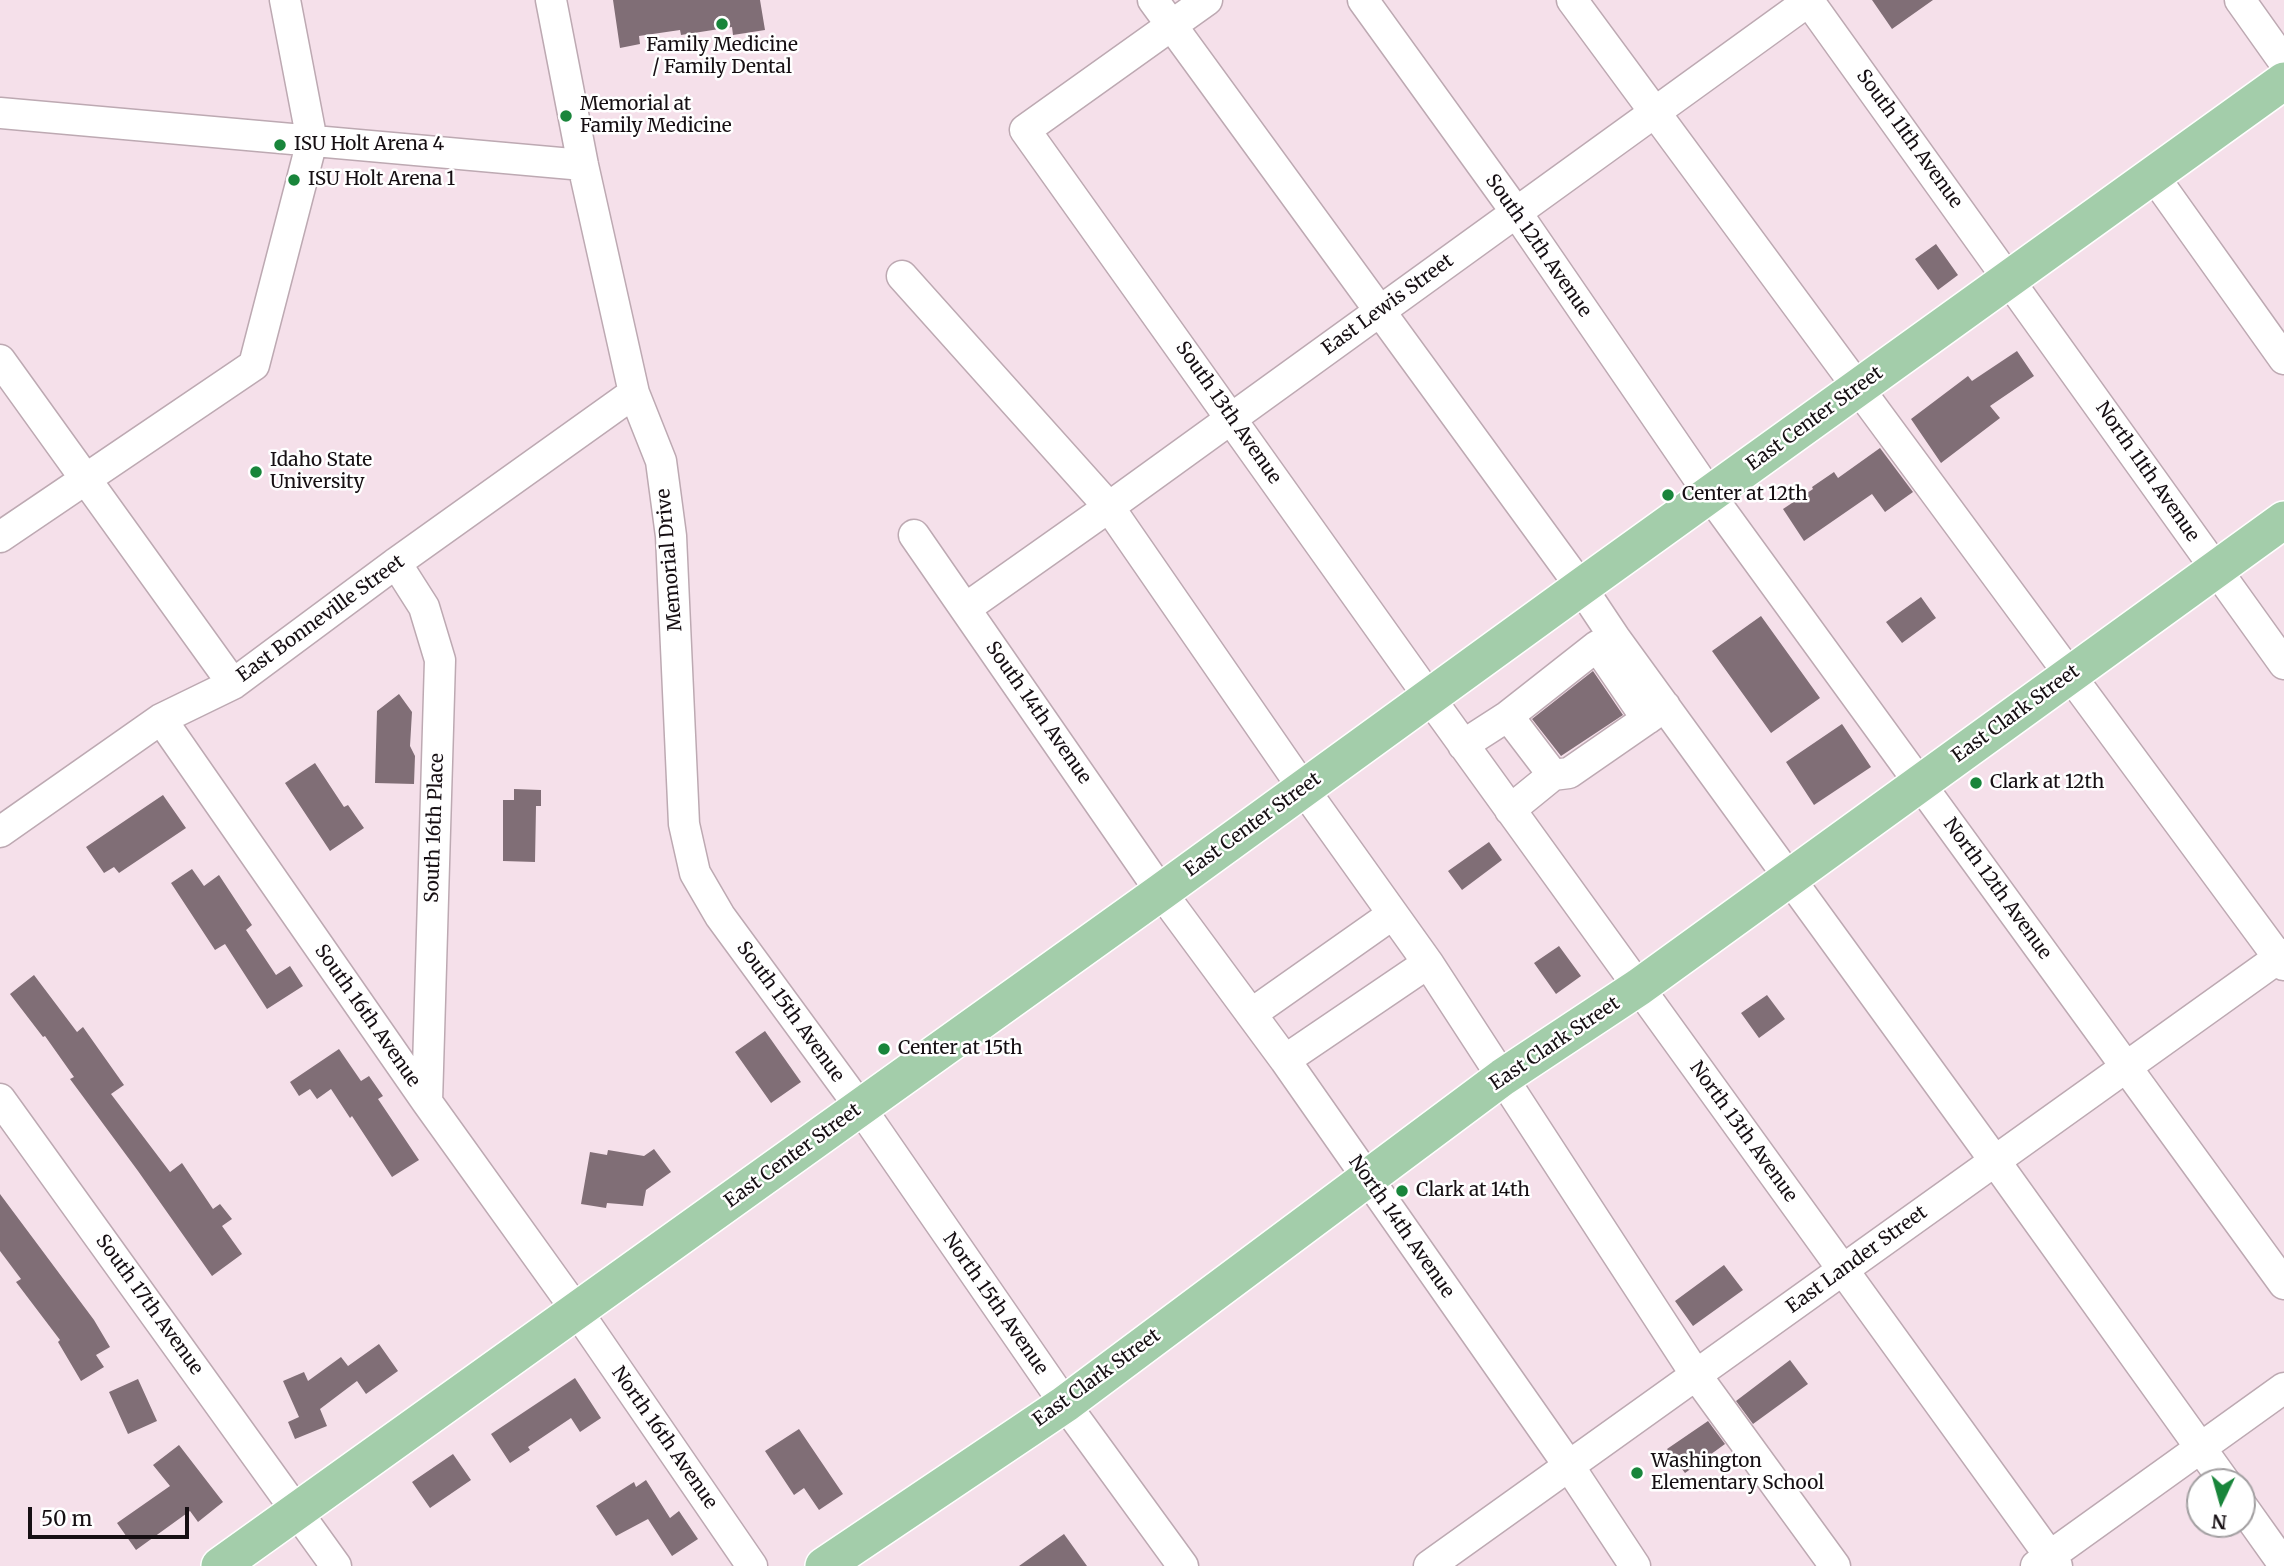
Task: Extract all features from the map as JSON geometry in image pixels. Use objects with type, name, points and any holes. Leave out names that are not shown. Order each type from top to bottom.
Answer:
[{"type":"main road","name":"East Center Street","points":[[220,1566],[1161,892],[2284,81]]},
{"type":"main road","name":"East Clark Street","points":[[824,1566],[1065,1404],[1503,1077],[1639,988],[2284,520]]},
{"type":"street","points":[[0,537],[254,365],[312,141],[285,0]]},
{"type":"street","name":"Memorial Drive","points":[[551,0],[583,165],[634,393],[661,461],[671,536],[684,824],[695,873],[720,916]]},
{"type":"street","points":[[1153,0],[1581,587],[1656,713]]},
{"type":"street","points":[[1171,25],[1207,0]]},
{"type":"street","name":"South 12th Avenue","points":[[1363,0],[1516,212],[1710,495]]},
{"type":"street","points":[[1572,0],[2282,959]]},
{"type":"street","name":"East Lewis Street","points":[[966,608],[1809,0]]},
{"type":"street","name":"South 11th Avenue","points":[[1809,0],[2010,279]]},
{"type":"street","points":[[2240,0],[2284,62]]},
{"type":"street","name":"South 13th Avenue","points":[[1171,25],[1025,130],[1429,697]]},
{"type":"street","points":[[0,113],[583,165]]},
{"type":"street","points":[[2153,175],[2284,359]]},
{"type":"street","points":[[902,276],[1109,507],[1427,963],[1696,1375],[1835,1566]]},
{"type":"street","name":"North 11th Avenue","points":[[2010,279],[2284,664]]},
{"type":"street","points":[[0,360],[233,684]]},
{"type":"street","name":"East Bonneville Street","points":[[0,832],[161,719],[233,684],[396,563],[634,393]]},
{"type":"street","name":"North 12th Avenue","points":[[1710,495],[2284,1284]]},
{"type":"street","name":"South 14th Avenue","points":[[914,535],[1161,892]]},
{"type":"street","name":"South 16th Place","points":[[396,563],[424,607],[440,660],[427,1102]]},
{"type":"street","points":[[1463,745],[1508,716],[1597,646],[1656,713],[1790,878],[2215,1468]]},
{"type":"street","name":"North 13th Avenue","points":[[1429,697],[1843,1270],[2047,1563]]},
{"type":"street","points":[[1510,810],[1553,775],[1569,773],[1656,713]]},
{"type":"street","points":[[1508,716],[1553,775]]},
{"type":"street","name":"South 16th Avenue","points":[[161,719],[427,1102],[577,1311]]},
{"type":"street","name":"North 14th Avenue","points":[[1161,892],[1285,1060],[1569,1466],[1635,1566]]},
{"type":"street","points":[[1251,1014],[1393,914]]},
{"type":"street","name":"South 15th Avenue","points":[[720,916],[860,1108]]},
{"type":"street","name":"East Lander Street","points":[[1429,1566],[2126,1067],[2282,959]]},
{"type":"street","points":[[1285,1060],[1427,963]]},
{"type":"street","name":"South 17th Avenue","points":[[0,1099],[336,1566]]},
{"type":"street","name":"North 15th Avenue","points":[[860,1108],[1172,1562]]},
{"type":"street","name":"North 16th Avenue","points":[[577,1311],[752,1566]]},
{"type":"street","points":[[2047,1563],[2284,1388]]},
{"type":"street","points":[[2256,1526],[2284,1565]]},
{"type":"building","name":"Family Medicine / Family Dental","points":[[613,0],[760,0],[765,30],[733,35],[732,27],[681,35],[680,30],[639,36],[640,44],[620,48]]},
{"type":"building","points":[[1872,0],[1933,0],[1892,29]]},
{"type":"building","points":[[1936,244],[1958,275],[1938,290],[1915,259]]},
{"type":"building","points":[[2017,351],[2034,376],[1990,406],[2000,418],[1941,463],[1911,419],[1968,376],[1972,381]]},
{"type":"building","points":[[1880,448],[1913,492],[1885,512],[1872,494],[1804,541],[1783,509],[1834,472],[1838,478]]},
{"type":"building","points":[[1921,597],[1936,618],[1902,643],[1886,622]]},
{"type":"building","points":[[1761,616],[1820,698],[1771,733],[1712,651]]},
{"type":"building","points":[[1593,671],[1623,715],[1561,756],[1532,719]]},
{"type":"building","points":[[399,694],[412,712],[410,746],[415,756],[414,784],[375,783],[377,711]]},
{"type":"building","points":[[1842,724],[1871,767],[1814,805],[1786,762]]},
{"type":"building","points":[[315,763],[344,807],[348,805],[364,828],[330,851],[285,783]]},
{"type":"building","points":[[514,789],[541,790],[541,806],[536,806],[535,862],[503,861],[503,800],[514,800]]},
{"type":"building","points":[[163,795],[186,828],[119,873],[114,867],[104,873],[86,847]]},
{"type":"building","points":[[1489,842],[1502,860],[1462,890],[1448,871]]},
{"type":"building","points":[[192,869],[204,886],[219,875],[252,925],[246,930],[276,975],[290,966],[303,986],[267,1009],[225,944],[215,950],[171,883]]},
{"type":"building","points":[[1559,946],[1581,976],[1556,994],[1534,963]]},
{"type":"building","points":[[34,975],[77,1032],[83,1027],[124,1085],[111,1094],[170,1172],[182,1163],[213,1209],[220,1204],[232,1219],[222,1226],[242,1254],[212,1276],[70,1079],[74,1077],[45,1036],[43,1037],[10,994]]},
{"type":"building","points":[[1767,995],[1785,1019],[1759,1038],[1741,1013]]},
{"type":"building","points":[[765,1031],[801,1082],[771,1103],[735,1052]]},
{"type":"building","points":[[339,1049],[361,1081],[369,1076],[383,1096],[378,1099],[419,1160],[392,1177],[331,1089],[317,1099],[310,1089],[299,1096],[290,1082]]},
{"type":"building","points":[[654,1149],[671,1172],[646,1190],[643,1206],[607,1203],[606,1208],[581,1204],[590,1152],[607,1155],[608,1150],[644,1156]]},
{"type":"building","points":[[0,1194],[94,1320],[110,1347],[96,1355],[104,1367],[81,1381],[58,1342],[60,1340],[16,1282],[21,1279],[0,1251]]},
{"type":"building","points":[[1724,1265],[1743,1290],[1693,1326],[1675,1301]]},
{"type":"building","points":[[379,1344],[398,1371],[366,1394],[357,1381],[320,1409],[327,1426],[295,1439],[288,1422],[299,1417],[283,1381],[304,1372],[308,1381],[341,1357],[348,1366]]},
{"type":"building","points":[[1790,1360],[1808,1384],[1753,1424],[1736,1401]]},
{"type":"building","points":[[575,1378],[601,1418],[580,1432],[571,1418],[528,1447],[530,1450],[510,1463],[491,1434]]},
{"type":"building","points":[[138,1379],[157,1421],[128,1434],[109,1392]]},
{"type":"building","points":[[1708,1421],[1725,1444],[1685,1473],[1667,1449]]},
{"type":"building","points":[[799,1429],[843,1494],[819,1510],[804,1488],[794,1495],[765,1451]]},
{"type":"building","points":[[179,1445],[223,1502],[198,1522],[190,1511],[136,1550],[117,1523],[170,1486],[153,1465]]},
{"type":"building","points":[[453,1454],[471,1480],[430,1508],[412,1482]]},
{"type":"building","points":[[646,1480],[670,1518],[679,1511],[698,1539],[672,1556],[648,1519],[616,1536],[596,1506],[634,1482],[636,1487]]},
{"type":"building","points":[[1064,1534],[1087,1566],[1019,1566]]},
{"type":"place","name":"Family Medicine / Family Dental","points":[[722,24]]},
{"type":"place","name":"Memorial at Family Medicine","points":[[566,116]]},
{"type":"place","name":"ISU Holt Arena 4","points":[[280,145]]},
{"type":"place","name":"ISU Holt Arena 1","points":[[294,180]]},
{"type":"place","name":"Idaho State University","points":[[256,472]]},
{"type":"place","name":"Center at 12th","points":[[1668,495]]},
{"type":"place","name":"Clark at 12th","points":[[1976,783]]},
{"type":"place","name":"Center at 15th","points":[[884,1049]]},
{"type":"place","name":"Clark at 14th","points":[[1402,1191]]},
{"type":"place","name":"Washington Elementary School","points":[[1637,1473]]}]
